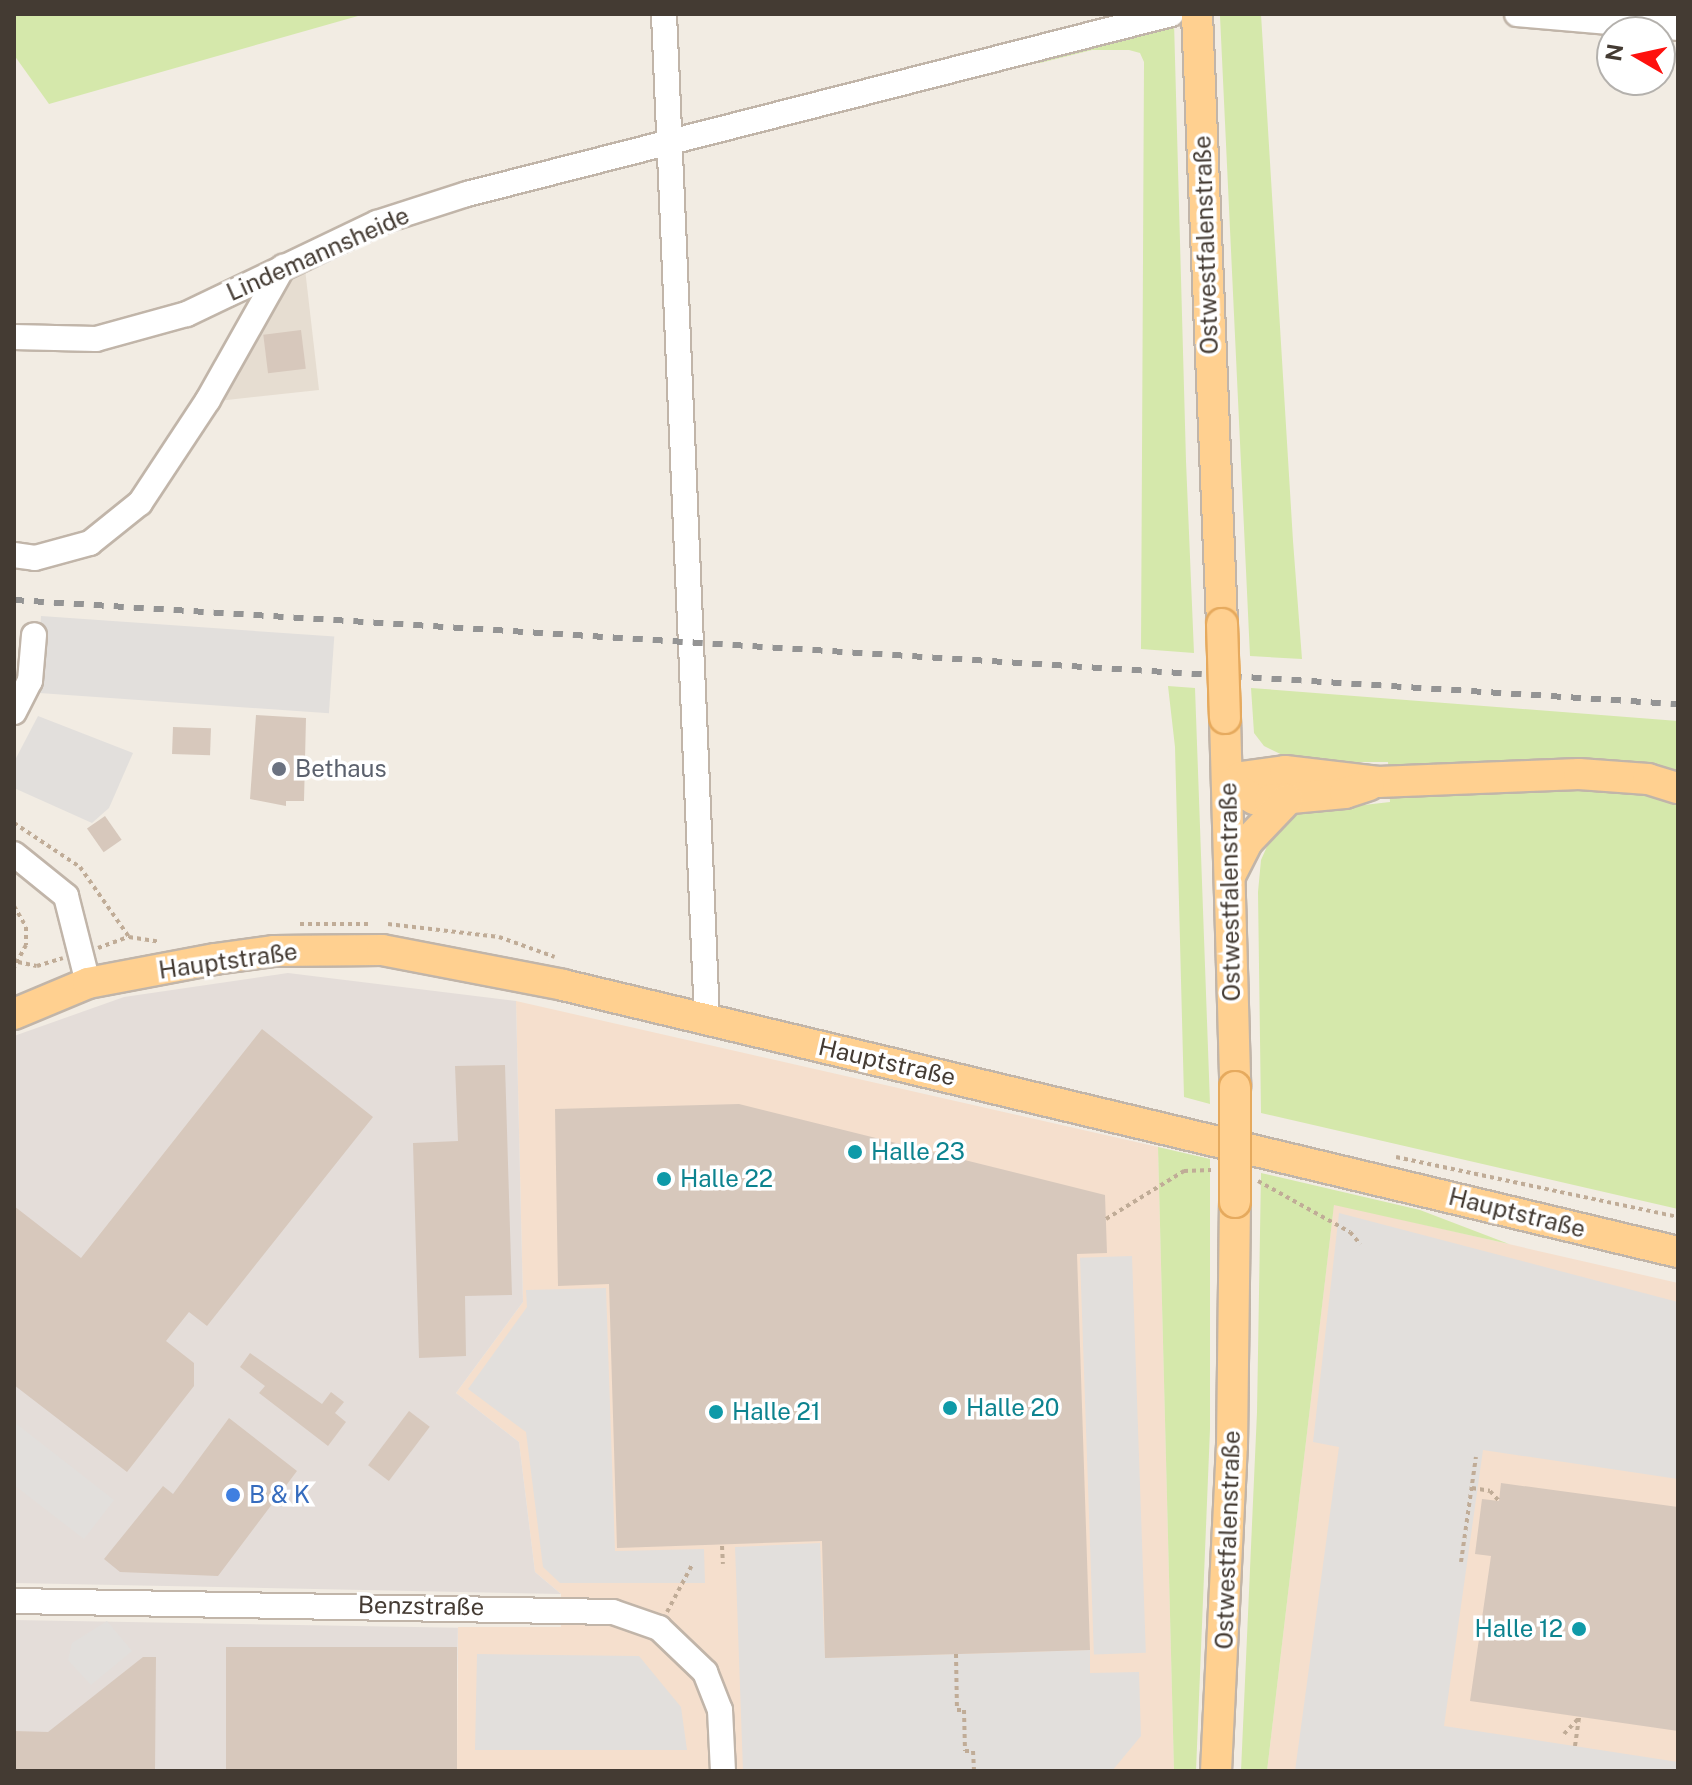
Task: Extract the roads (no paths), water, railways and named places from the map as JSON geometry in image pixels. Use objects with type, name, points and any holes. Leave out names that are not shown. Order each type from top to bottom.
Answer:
[{"type":"main road","name":"Ostwestfalenstraße","points":[[1197,14],[1228,785],[1235,1087],[1232,1446],[1216,1771]]},
{"type":"main road","points":[[1225,718],[1250,753],[1286,786]]},
{"type":"main road","points":[[1228,785],[1241,777],[1286,786],[1579,774],[1648,779],[1678,788]]},
{"type":"main road","points":[[1231,875],[1248,841],[1286,786]]},
{"type":"main road","name":"Hauptstraße","points":[[14,1014],[88,983],[274,951],[382,950],[476,965],[1678,1252]]},
{"type":"street","points":[[664,14],[707,1019]]},
{"type":"street","name":"Lindemannsheide","points":[[14,337],[96,339],[187,314],[392,218],[668,140],[1171,14]]},
{"type":"street","points":[[1517,14],[1678,28]]},
{"type":"street","points":[[14,555],[35,558],[90,543],[140,503],[208,400],[283,267]]},
{"type":"street","points":[[14,712],[30,681],[34,635]]},
{"type":"street","points":[[14,854],[66,896],[88,983]]},
{"type":"street","name":"Benzstraße","points":[[14,1601],[613,1612],[659,1628],[705,1672],[720,1710],[723,1771]]},
{"type":"railway","points":[[14,600],[1678,704]]},
{"type":"place","name":"Bethaus","points":[[279,769]]},
{"type":"place","name":"Halle 23","points":[[855,1152]]},
{"type":"place","name":"Halle 22","points":[[664,1179]]},
{"type":"place","name":"Halle 20","points":[[950,1408]]},
{"type":"place","name":"Halle 21","points":[[716,1412]]},
{"type":"place","name":"B & K","points":[[233,1495]]},
{"type":"place","name":"Halle 12","points":[[1579,1629]]}]
